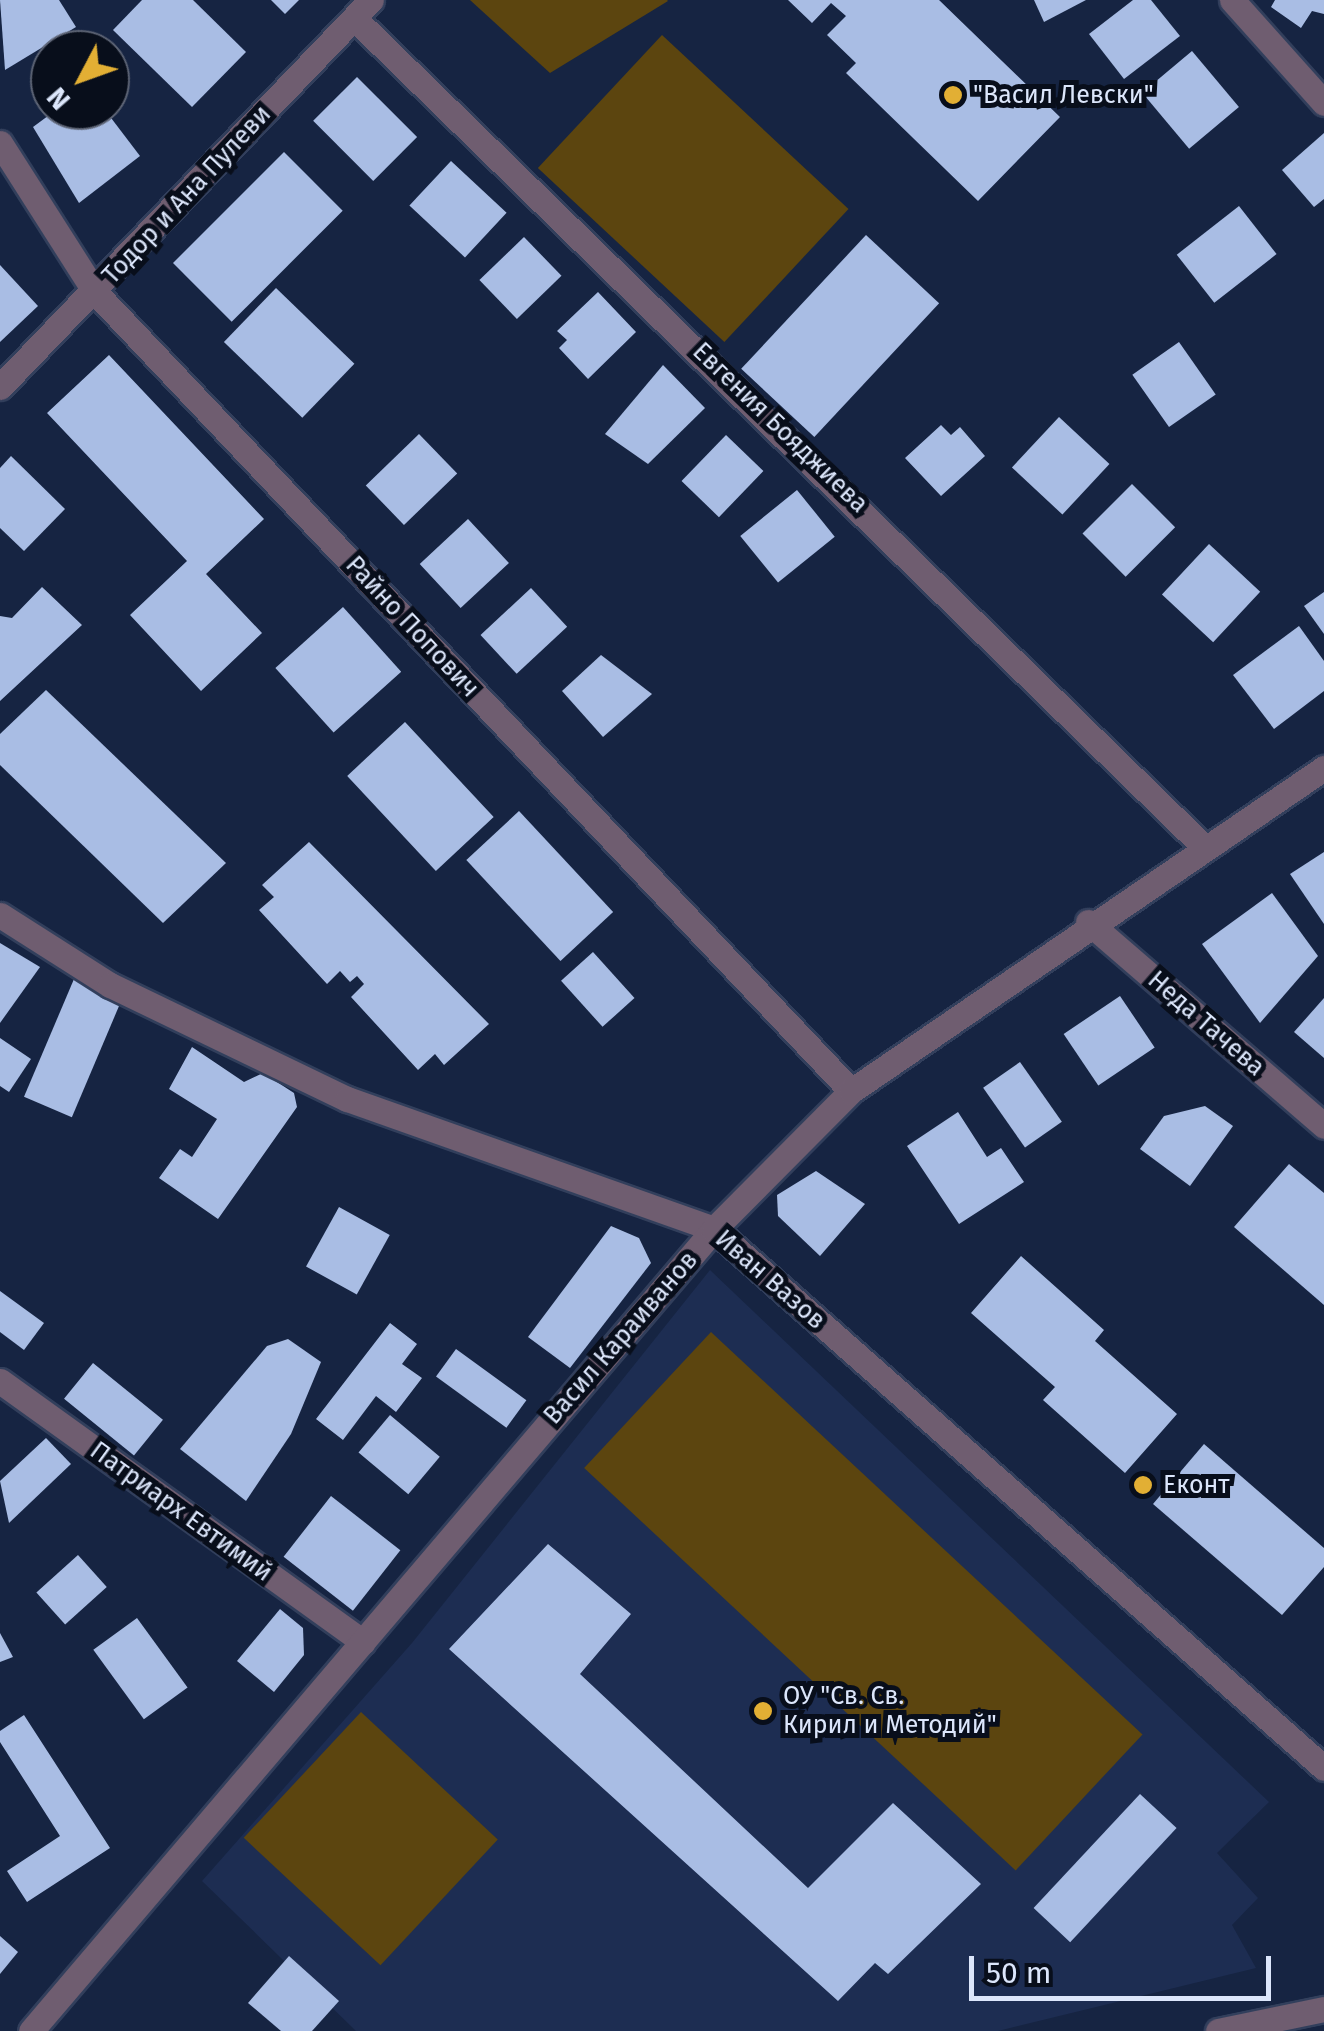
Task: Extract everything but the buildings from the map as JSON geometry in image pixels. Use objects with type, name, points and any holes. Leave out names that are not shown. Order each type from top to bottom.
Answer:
[{"type":"street","points":[[1232,0],[1324,102]]},
{"type":"street","name":"Тодор и Ана Пулеви","points":[[0,387],[362,9]]},
{"type":"street","name":"Евгения Бояджиева","points":[[362,9],[1200,844]]},
{"type":"street","name":"Райно Попович","points":[[0,142],[95,292],[851,1091]]},
{"type":"street","name":"Васил Караиванов","points":[[31,2031],[714,1229],[851,1091],[1200,844],[1324,768]]},
{"type":"street","name":"Иван Вазов","points":[[0,915],[110,984],[347,1099],[714,1229],[1324,1768]]},
{"type":"street","name":"Неда Тачева","points":[[1088,922],[1324,1126]]},
{"type":"street","name":"Патриарх Евтимий","points":[[0,1381],[362,1642]]},
{"type":"street","points":[[1218,2031],[1324,2009]]},
{"type":"shaded area","points":[[470,0],[667,0],[668,1],[550,73]]},
{"type":"shaded area","points":[[662,35],[848,209],[724,342],[538,168]]},
{"type":"shaded area","name":"ОУ \"Св. Св. Кирил и Методий\"","points":[[710,1270],[1269,1802],[1217,1853],[1258,1898],[1232,1925],[1256,1968],[998,2031],[356,2031],[202,1881],[412,1643]]},
{"type":"shaded area","points":[[711,1332],[1142,1734],[1016,1870],[584,1468]]},
{"type":"shaded area","points":[[361,1712],[498,1840],[380,1965],[244,1838]]},
{"type":"place","name":"\"Васил Левски\"","points":[[953,95]]},
{"type":"place","name":"Еконт","points":[[1143,1485]]},
{"type":"place","name":"ОУ \"Св. Св. Кирил и Методий\"","points":[[763,1711]]}]
